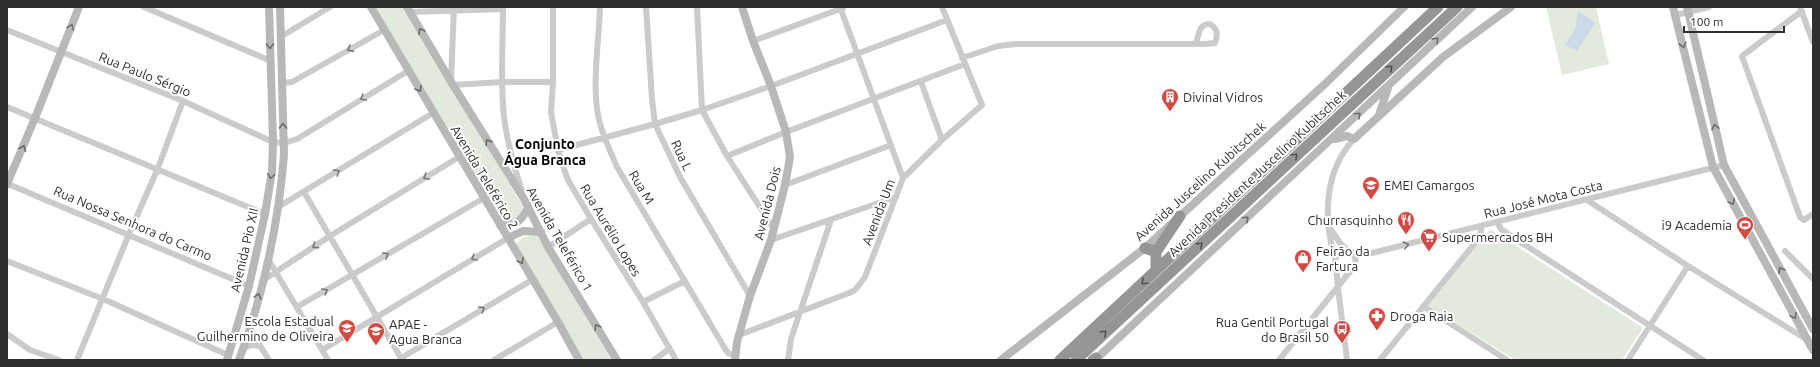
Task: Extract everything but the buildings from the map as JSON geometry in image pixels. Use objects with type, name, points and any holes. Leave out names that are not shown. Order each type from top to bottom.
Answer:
[{"type":"highway","points":[[1412,31],[1431,7]]},
{"type":"highway","name":"Avenida Presidente Juscelino Kubitschek","points":[[1060,360],[1438,7]]},
{"type":"highway","name":"Avenida Presidente Juscelino Kubitschek","points":[[1076,360],[1457,7]]},
{"type":"highway","points":[[1156,270],[1151,250],[1180,216]]},
{"type":"main road","points":[[7,185],[79,7]]},
{"type":"main road","name":"Avenida Pio XII","points":[[227,357],[249,286],[265,214],[272,171],[273,142],[269,7]]},
{"type":"main road","name":"Avenida Pio XII","points":[[239,360],[244,348],[268,259],[278,207],[284,143],[280,7]]},
{"type":"main road","name":"Avenida Teleférico 2","points":[[371,7],[579,360]]},
{"type":"main road","name":"Avenida Dois","points":[[735,358],[739,335],[750,296],[771,240],[785,185],[790,157],[786,132],[742,7]]},
{"type":"main road","name":"Avenida Juscelino Kubitschek","points":[[1180,216],[1366,46],[1404,7]]},
{"type":"main road","name":"Avenida Presidente Juscelino Kubitschek","points":[[1095,359],[1387,89],[1472,7]]},
{"type":"main road","points":[[1329,142],[1343,136],[1354,139],[1443,57],[1511,7]]},
{"type":"main road","points":[[1673,7],[1713,167],[1813,350]]},
{"type":"main road","name":"Avenida Teleférico 1","points":[[408,10],[524,199],[548,247],[617,360]]},
{"type":"main road","points":[[1688,10],[1724,165],[1813,329]]},
{"type":"main road","points":[[1387,89],[1389,99],[1396,100]]},
{"type":"main road","points":[[1379,116],[1387,89]]},
{"type":"main road","points":[[500,226],[513,225],[523,217],[528,208]]},
{"type":"main road","points":[[508,238],[523,231],[541,232]]},
{"type":"main road","name":"Avenida Juscelino Kubitschek","points":[[1001,360],[1151,250]]},
{"type":"street","points":[[144,7],[270,61]]},
{"type":"street","points":[[282,36],[330,7]]},
{"type":"street","name":"Rua Aurélio Lopes","points":[[553,7],[553,82],[551,112],[558,150],[568,180],[643,302],[676,360]]},
{"type":"street","name":"Rua M","points":[[600,7],[596,91],[598,115],[605,138],[617,167],[724,347],[728,353],[735,358]]},
{"type":"street","name":"Rua L","points":[[646,7],[655,124],[680,177],[750,296]]},
{"type":"street","points":[[697,7],[702,110],[727,156],[774,229]]},
{"type":"street","points":[[753,41],[842,7],[903,178]]},
{"type":"street","name":"Avenida Um","points":[[739,335],[855,290],[865,277],[903,178],[942,140],[982,105],[942,7]]},
{"type":"street","points":[[1676,15],[1688,10],[1709,7]]},
{"type":"street","points":[[408,10],[503,8],[504,118],[511,153],[524,199]]},
{"type":"street","points":[[454,9],[452,83],[553,82]]},
{"type":"street","points":[[1813,42],[1801,9],[1742,56],[1800,217],[1804,220],[1813,214]]},
{"type":"street","points":[[558,150],[702,110],[771,86],[947,20]]},
{"type":"street","points":[[727,156],[875,98],[921,82],[998,46],[1023,44],[1195,44],[1215,43],[1218,35],[1216,30],[1210,24],[1207,24],[1201,28],[1195,44]]},
{"type":"street","name":"Rua Paulo Sérgio","points":[[7,30],[183,101],[273,142]]},
{"type":"street","points":[[283,83],[292,82],[384,30]]},
{"type":"street","points":[[273,142],[284,143],[297,138],[408,71]]},
{"type":"street","points":[[921,82],[942,140]]},
{"type":"street","points":[[77,360],[103,299],[128,234],[158,168],[183,101]]},
{"type":"street","points":[[7,107],[158,168],[265,214]]},
{"type":"street","points":[[278,207],[433,113]]},
{"type":"street","points":[[1347,360],[1336,266],[1328,226],[1329,192],[1334,169],[1345,148],[1354,139]]},
{"type":"street","points":[[785,185],[891,145]]},
{"type":"street","points":[[504,166],[510,159],[511,153]]},
{"type":"street","points":[[262,281],[330,236],[459,157]]},
{"type":"street","name":"Rua José Mota Costa","points":[[1349,251],[1368,254],[1724,165]]},
{"type":"street","name":"Rua Nossa Senhora do Carmo","points":[[7,185],[128,234],[249,286]]},
{"type":"street","points":[[304,192],[378,317],[401,359],[532,280]]},
{"type":"street","points":[[771,240],[896,197]]},
{"type":"street","points":[[297,307],[484,198]]},
{"type":"street","points":[[1587,200],[1688,266],[1806,339]]},
{"type":"street","points":[[548,247],[591,219]]},
{"type":"street","points":[[788,360],[790,339],[831,220]]},
{"type":"street","points":[[1497,222],[1501,229],[1505,232],[1703,360]]},
{"type":"street","points":[[1279,360],[1356,264],[1355,257],[1328,226]]},
{"type":"street","points":[[1380,360],[1479,238],[1482,226]]},
{"type":"street","points":[[322,350],[508,238]]},
{"type":"street","points":[[1335,259],[1338,253],[1349,251]]},
{"type":"street","points":[[1785,251],[1813,279]]},
{"type":"street","name":"Rua José Mota Costa","points":[[1356,264],[1368,254]]},
{"type":"street","points":[[268,259],[328,360]]},
{"type":"street","points":[[7,261],[103,299],[227,357]]},
{"type":"street","points":[[1336,266],[1342,271],[1352,269]]},
{"type":"street","points":[[1628,360],[1649,324],[1688,266]]},
{"type":"street","points":[[643,302],[685,281]]},
{"type":"street","points":[[1423,306],[1507,360]]},
{"type":"street","points":[[494,360],[558,322]]},
{"type":"street","points":[[249,328],[269,360]]},
{"type":"street","points":[[7,334],[30,350],[59,360]]},
{"type":"street","points":[[244,348],[251,345],[260,346]]},
{"type":"street","points":[[654,360],[669,349]]},
{"type":"shaded area","points":[[375,7],[405,7],[523,207],[519,216],[511,221],[503,222]]},
{"type":"shaded area","points":[[1546,7],[1596,7],[1609,64],[1562,75]]},
{"type":"shaded area","points":[[1490,229],[1643,328],[1622,360],[1515,360],[1427,305]]},
{"type":"shaded area","points":[[536,234],[540,236],[613,360],[583,360],[516,244],[522,238]]},
{"type":"water","points":[[1578,11],[1595,23],[1577,51],[1565,45],[1575,30]]},
{"type":"place","name":"Divinal Vidros","points":[[1170,112]]},
{"type":"place","name":"EMEI Camargos","points":[[1371,200]]},
{"type":"place","name":"Churrasquinho","points":[[1406,235]]},
{"type":"place","name":"i9 Academia","points":[[1745,240]]},
{"type":"place","name":"Supermercados BH","points":[[1429,252]]},
{"type":"place","name":"Feirão da Fartura","points":[[1303,273]]},
{"type":"place","name":"Droga Raia","points":[[1377,331]]},
{"type":"place","name":"Escola Estadual Guilhermino de Oliveira","points":[[347,343]]},
{"type":"place","name":"Rua Gentil Portugal do Brasil 50","points":[[1342,344]]},
{"type":"place","name":"APAE - Agua Branca","points":[[376,346]]},
{"type":"district","name":"Conjunto Água Branca","points":[[545,152]]}]
